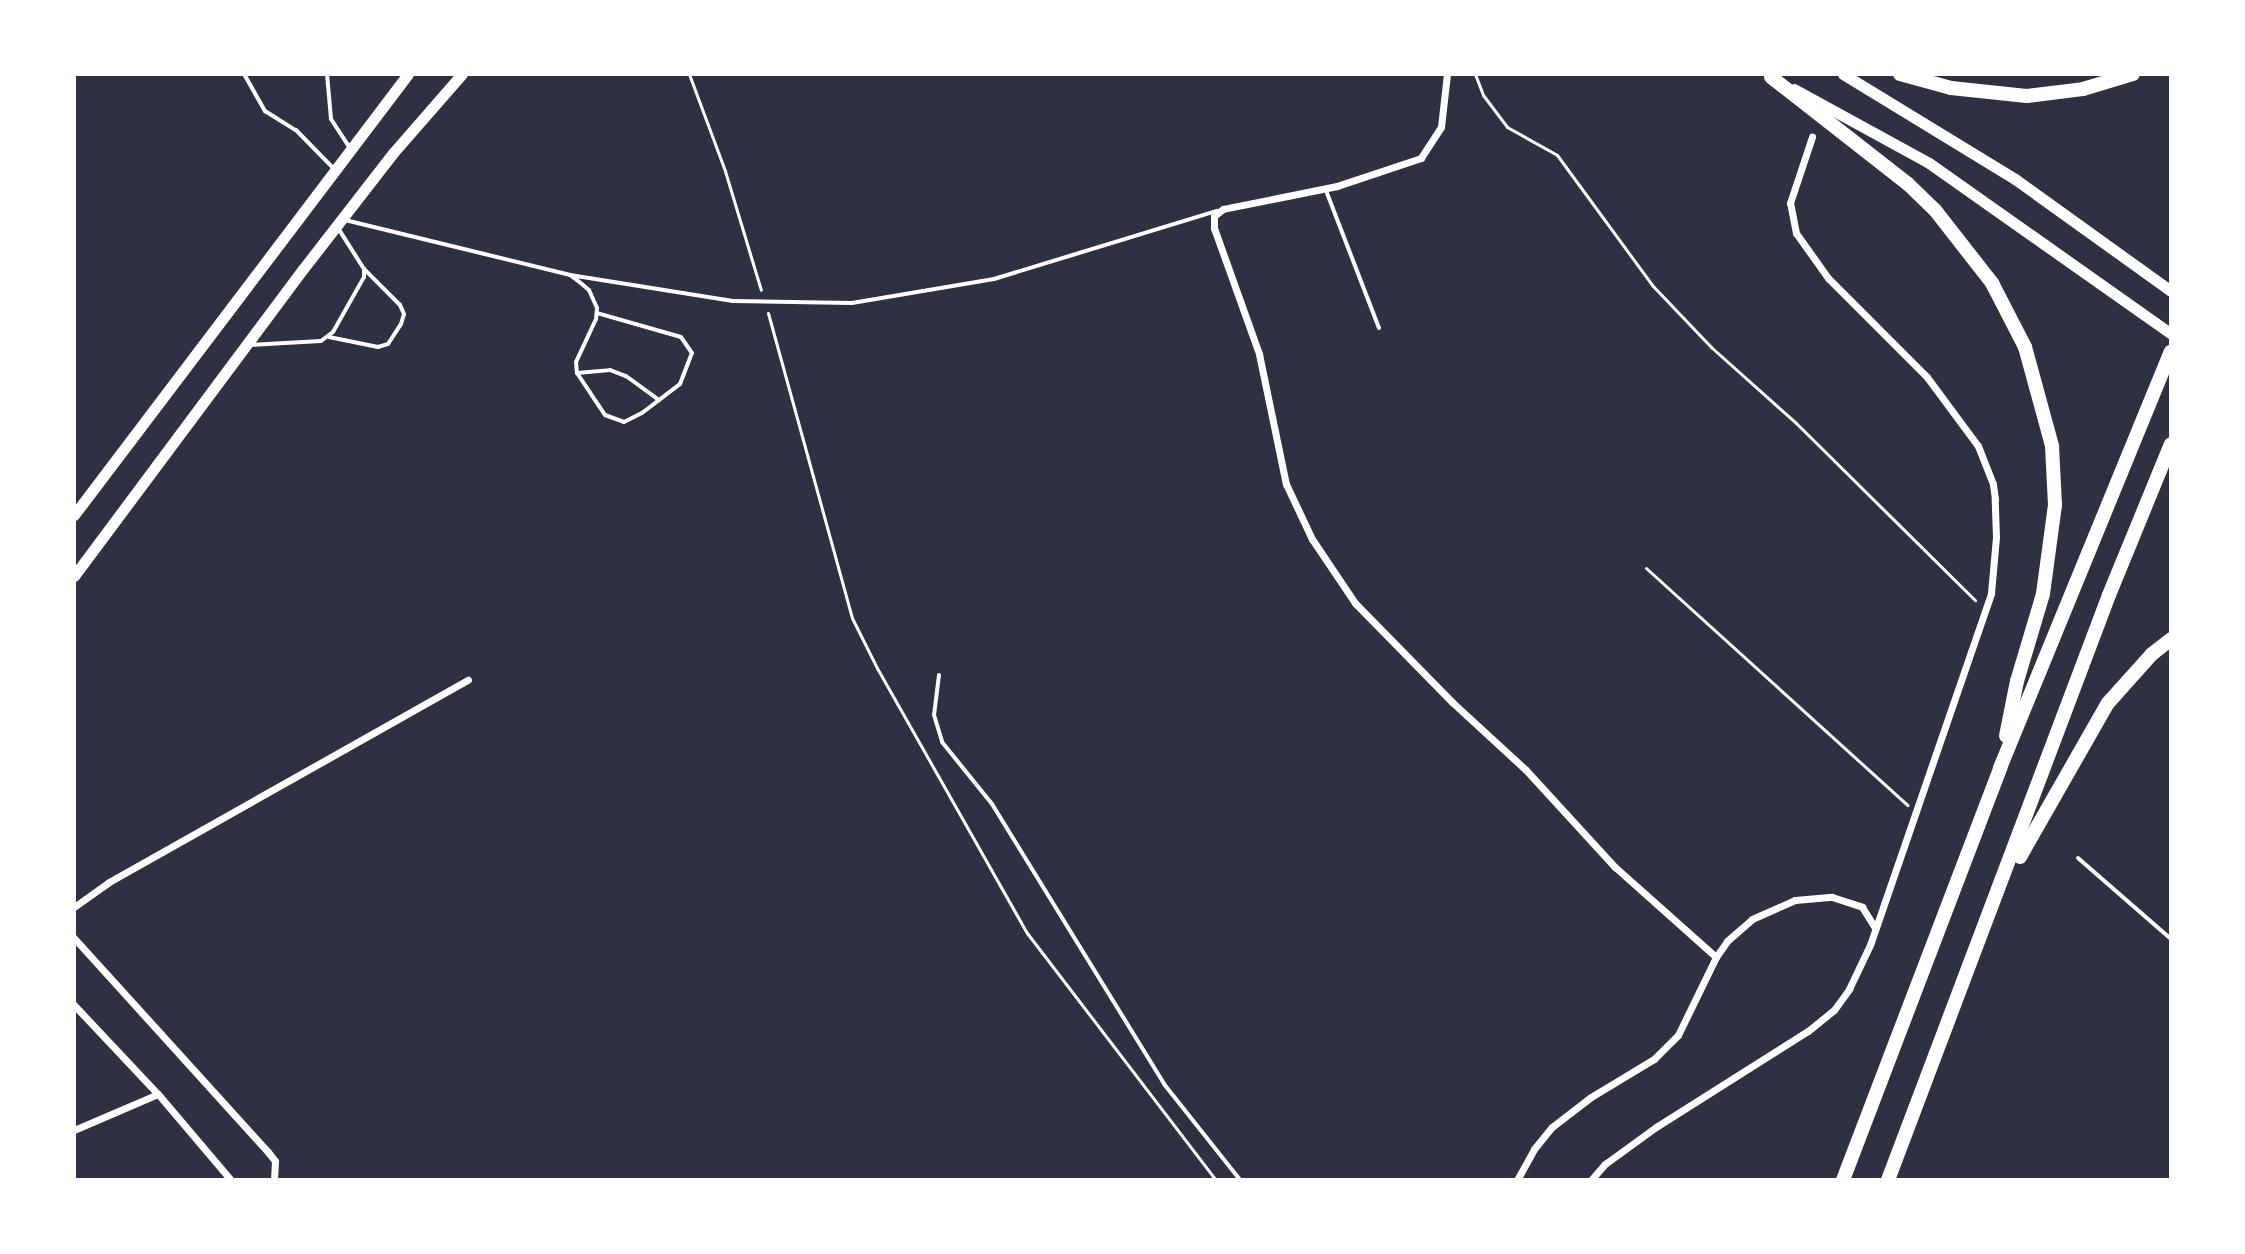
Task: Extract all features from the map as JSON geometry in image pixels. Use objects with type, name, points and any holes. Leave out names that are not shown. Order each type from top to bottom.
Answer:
[{"type":"highway","points":[[1900,74],[1951,88],[2027,96],[2083,89],[2133,74]]},
{"type":"highway","points":[[1768,75],[1908,184],[1968,247],[2009,314],[2038,385],[2052,446],[2055,505],[2043,594],[2017,681],[2000,768]]},
{"type":"highway","points":[[1843,1180],[2000,768],[2171,352]]},
{"type":"highway","points":[[1888,1180],[2109,595],[2171,444]]},
{"type":"highway","points":[[1994,903],[2101,713],[2134,673],[2171,639]]},
{"type":"main road","points":[[74,515],[408,74]]},
{"type":"main road","points":[[74,576],[393,153],[462,74]]},
{"type":"main road","points":[[1843,74],[2015,179],[2171,291]]},
{"type":"main road","points":[[1768,75],[1929,163],[2171,334]]},
{"type":"street","points":[[1447,74],[1441,127],[1421,158],[1325,188],[1223,209],[1214,216],[1214,228],[1259,354],[1286,484],[1328,565],[1355,603],[1419,669],[1526,770],[1615,867],[1716,957]]},
{"type":"street","points":[[1591,1180],[1605,1164],[1656,1127],[1788,1046],[1834,1010],[1862,967],[1986,611],[1996,537],[1993,484],[1988,466],[1965,424],[1828,278],[1796,233],[1790,203],[1812,137]]},
{"type":"street","points":[[74,907],[109,882],[468,680]]},
{"type":"street","points":[[1517,1180],[1534,1149],[1552,1127],[1591,1097],[1654,1059],[1678,1035],[1716,957],[1727,941],[1752,919],[1795,900],[1832,897],[1852,901],[1862,907],[1875,928]]},
{"type":"street","points":[[74,938],[268,1152],[275,1161],[274,1180]]},
{"type":"street","points":[[74,1005],[158,1094],[231,1180]]},
{"type":"street","points":[[74,1130],[158,1094]]},
{"type":"lane","points":[[244,74],[265,111],[296,130],[334,170]]},
{"type":"lane","points":[[327,74],[331,119],[350,149]]},
{"type":"lane","points":[[1325,188],[1379,328]]},
{"type":"lane","points":[[340,224],[570,275],[765,304],[852,303],[994,279],[1223,209]]},
{"type":"lane","points":[[329,337],[378,347],[388,344],[404,314],[400,305],[364,269],[340,224]]},
{"type":"lane","points":[[247,345],[321,341],[329,337],[362,286],[364,269]]},
{"type":"lane","points":[[570,275],[589,290],[597,313],[579,353],[577,373],[605,415],[615,420],[633,418],[680,384],[692,353],[681,337],[597,313]]},
{"type":"lane","points":[[577,373],[610,370],[626,376],[659,400]]},
{"type":"lane","points":[[939,675],[934,715],[942,742],[992,804],[1164,1084],[1240,1180]]},
{"type":"lane","points":[[2078,858],[2171,939]]},
{"type":"path","points":[[689,74],[725,171],[765,304],[852,618],[877,668],[1027,933],[1216,1180]]},
{"type":"path","points":[[1475,74],[1483,95],[1507,127],[1557,155],[1652,285],[1711,347],[1796,423],[1986,611]]},
{"type":"path","points":[[1646,568],[1916,813]]}]
